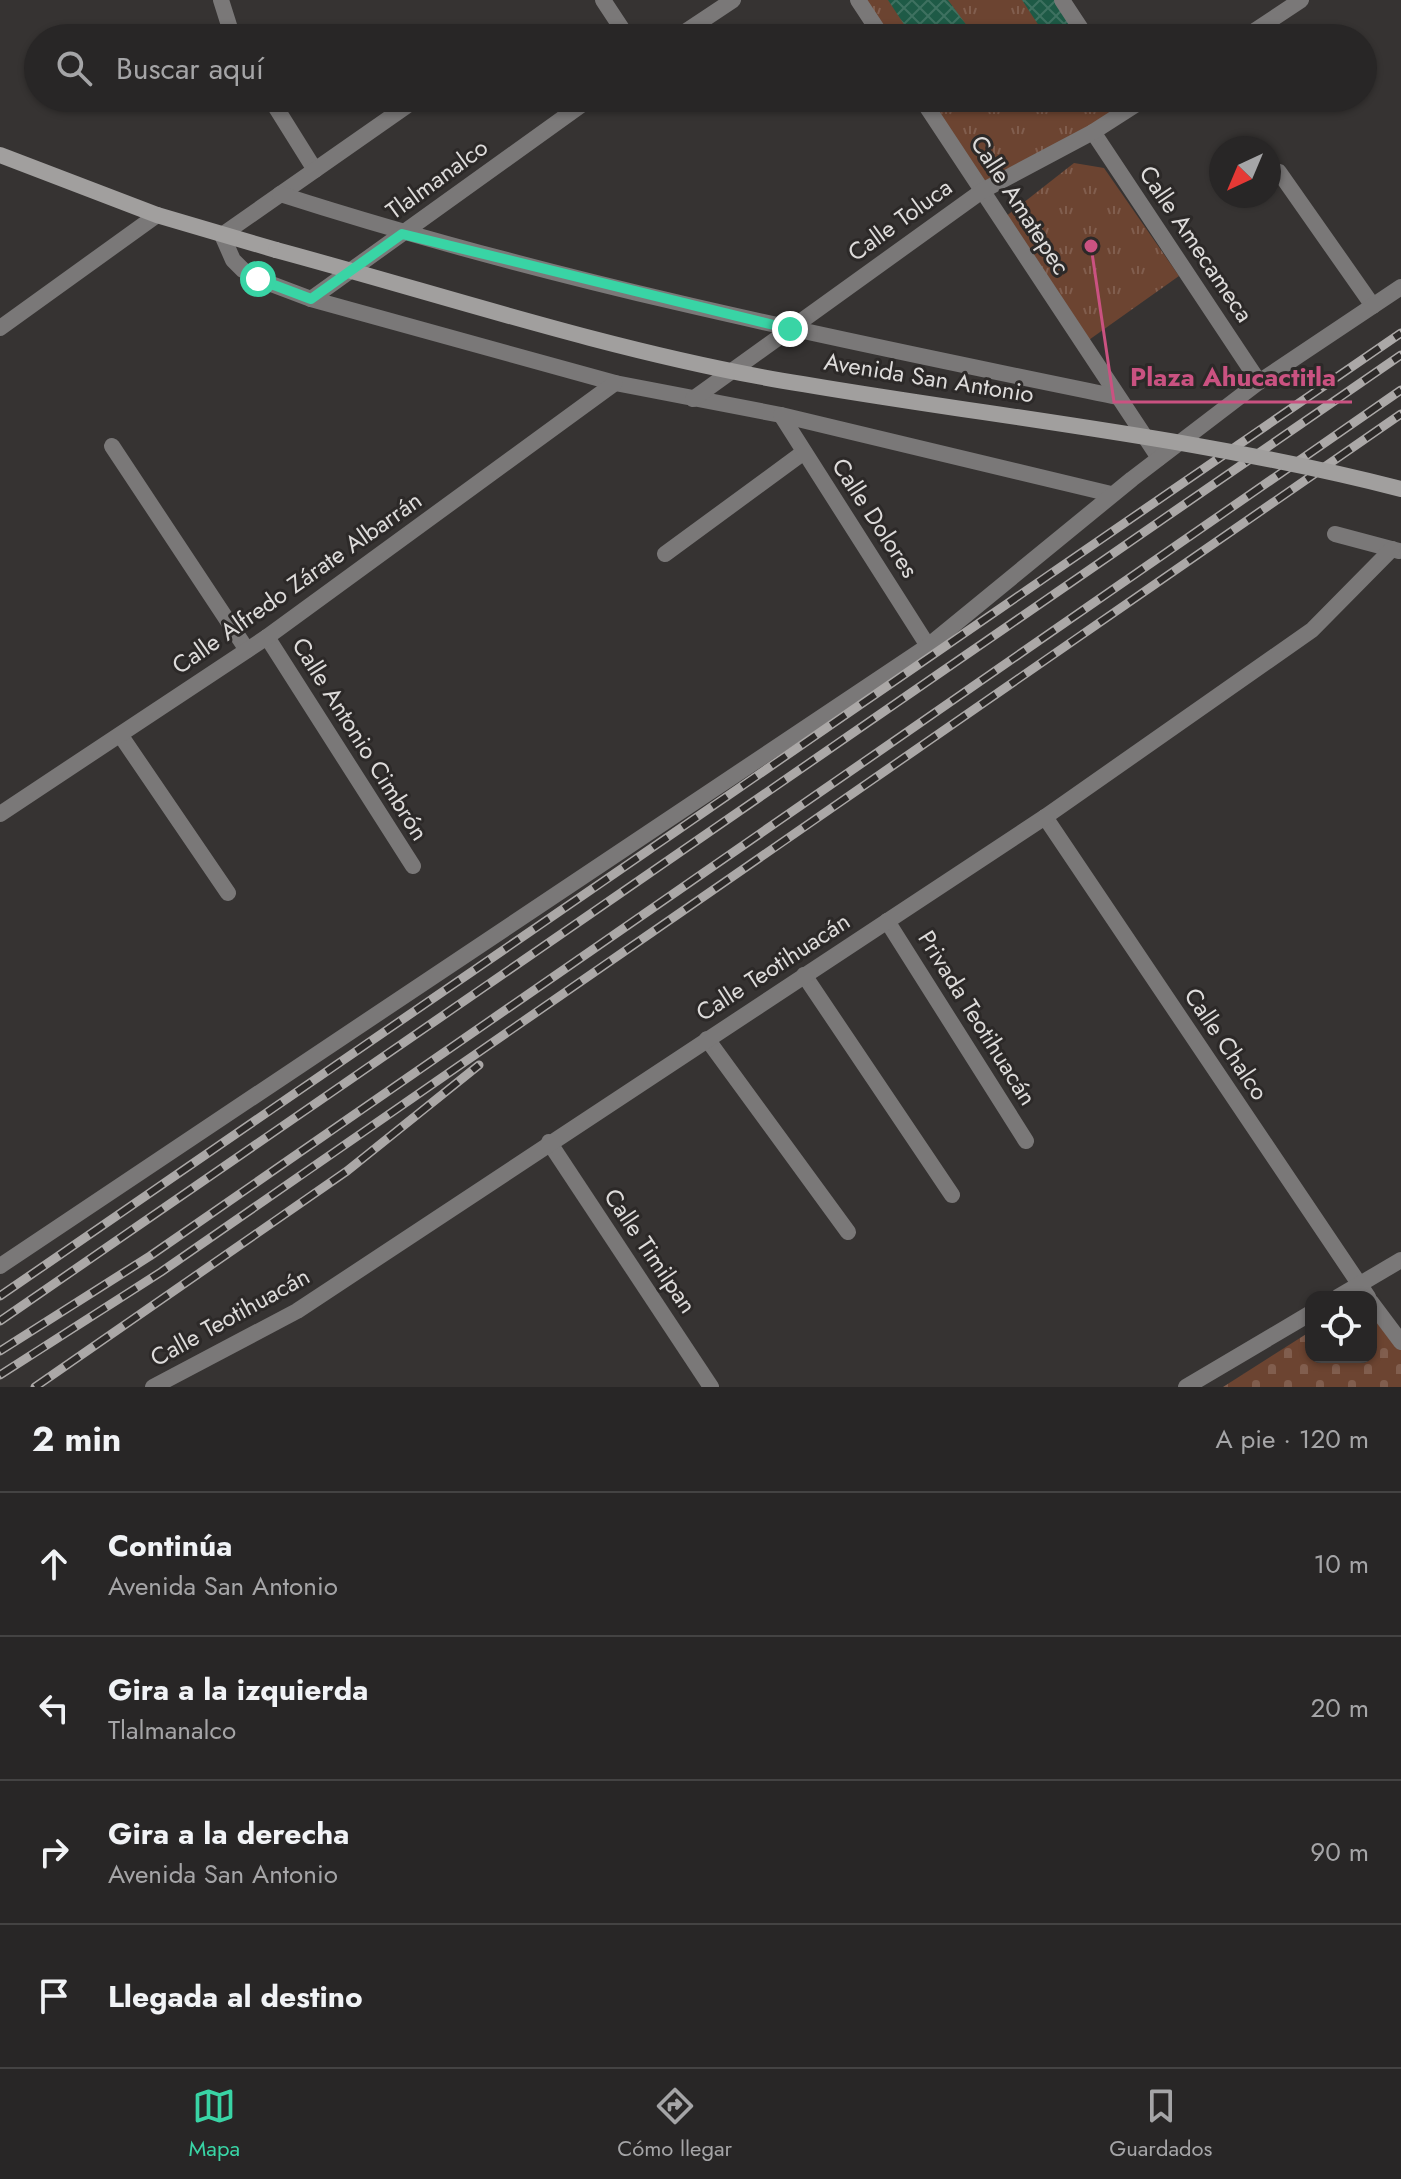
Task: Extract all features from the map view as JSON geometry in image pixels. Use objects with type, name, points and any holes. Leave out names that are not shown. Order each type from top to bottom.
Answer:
[{"type":"main road","name":"Avenida San Antonio","points":[[0,155],[157,215],[222,235],[613,342],[759,376],[1164,438],[1401,489]]},
{"type":"street","points":[[221,0],[229,24]]},
{"type":"street","points":[[603,0],[619,24]]},
{"type":"street","points":[[697,24],[733,0]]},
{"type":"street","points":[[858,0],[874,24]]},
{"type":"street","points":[[1062,0],[1078,24]]},
{"type":"street","points":[[1265,24],[1301,0]]},
{"type":"street","points":[[279,112],[315,170]]},
{"type":"street","points":[[398,112],[222,235],[233,260],[243,270],[311,299],[615,383],[781,415],[1111,494]]},
{"type":"street","name":"Tlalmanalco","points":[[311,299],[572,112]]},
{"type":"street","name":"Calle Amatepec","points":[[930,112],[1159,458]]},
{"type":"street","name":"Calle Toluca","points":[[693,399],[982,191],[1093,132],[1120,112]]},
{"type":"street","name":"Calle Amecameca","points":[[1093,132],[1259,382]]},
{"type":"street","points":[[1281,175],[1373,306]]},
{"type":"street","name":"Avenida San Antonio","points":[[280,194],[402,234],[790,329],[1118,397]]},
{"type":"street","points":[[0,328],[157,215]]},
{"type":"street","points":[[0,1266],[928,646],[1111,494],[1259,382],[1401,287]]},
{"type":"street","name":"Calle Alfredo Zárate Albarrán","points":[[0,814],[267,637],[615,383]]},
{"type":"street","name":"Calle Dolores","points":[[781,415],[928,646]]},
{"type":"street","points":[[112,446],[247,650]]},
{"type":"street","points":[[665,554],[804,452]]},
{"type":"street","points":[[1335,534],[1397,550]]},
{"type":"street","name":"Calle Teotihuacán","points":[[153,1387],[297,1311],[1045,817],[1312,630],[1397,550]]},
{"type":"street","name":"Calle Antonio Cimbrón","points":[[267,637],[413,866]]},
{"type":"street","points":[[121,736],[228,893]]},
{"type":"street","name":"Calle Chalco","points":[[1045,817],[1364,1291]]},
{"type":"street","name":"Privada Teotihuacán","points":[[887,921],[1026,1141]]},
{"type":"street","points":[[804,975],[952,1195]]},
{"type":"street","points":[[707,1039],[848,1232]]},
{"type":"street","name":"Calle Timilpan","points":[[549,1142],[711,1387]]},
{"type":"street","points":[[1369,1291],[1401,1260]]},
{"type":"street","name":"Calle Chalco","points":[[1377,1309],[1401,1342]]},
{"type":"street","points":[[1186,1387],[1305,1317]]},
{"type":"green space","points":[[860,0],[1059,0],[1074,24],[876,24]]},
{"type":"green space","points":[[936,112],[1123,112],[983,182]]},
{"type":"green space","points":[[1074,163],[1104,168],[1179,276],[1086,342],[1005,217]]},
{"type":"green space","points":[[1377,1310],[1401,1344],[1401,1387],[1223,1387],[1305,1335],[1305,1363],[1377,1363]]},
{"type":"building","points":[[888,0],[948,0],[966,24],[904,24]]},
{"type":"building","points":[[1022,0],[1062,0],[1078,24],[1038,24]]},
{"type":"railway","points":[[0,1296],[1401,333]]},
{"type":"railway","points":[[0,1321],[1401,355]]},
{"type":"railway","points":[[0,1351],[150,1256],[1401,390]]},
{"type":"railway","points":[[0,1375],[161,1272],[1401,414]]},
{"type":"railway","points":[[35,1387],[347,1171],[479,1065]]},
{"type":"place","name":"Plaza Ahucactitla","points":[[1091,246]]},
{"type":"route","points":[[258,279],[311,299],[402,234],[790,329]]}]
